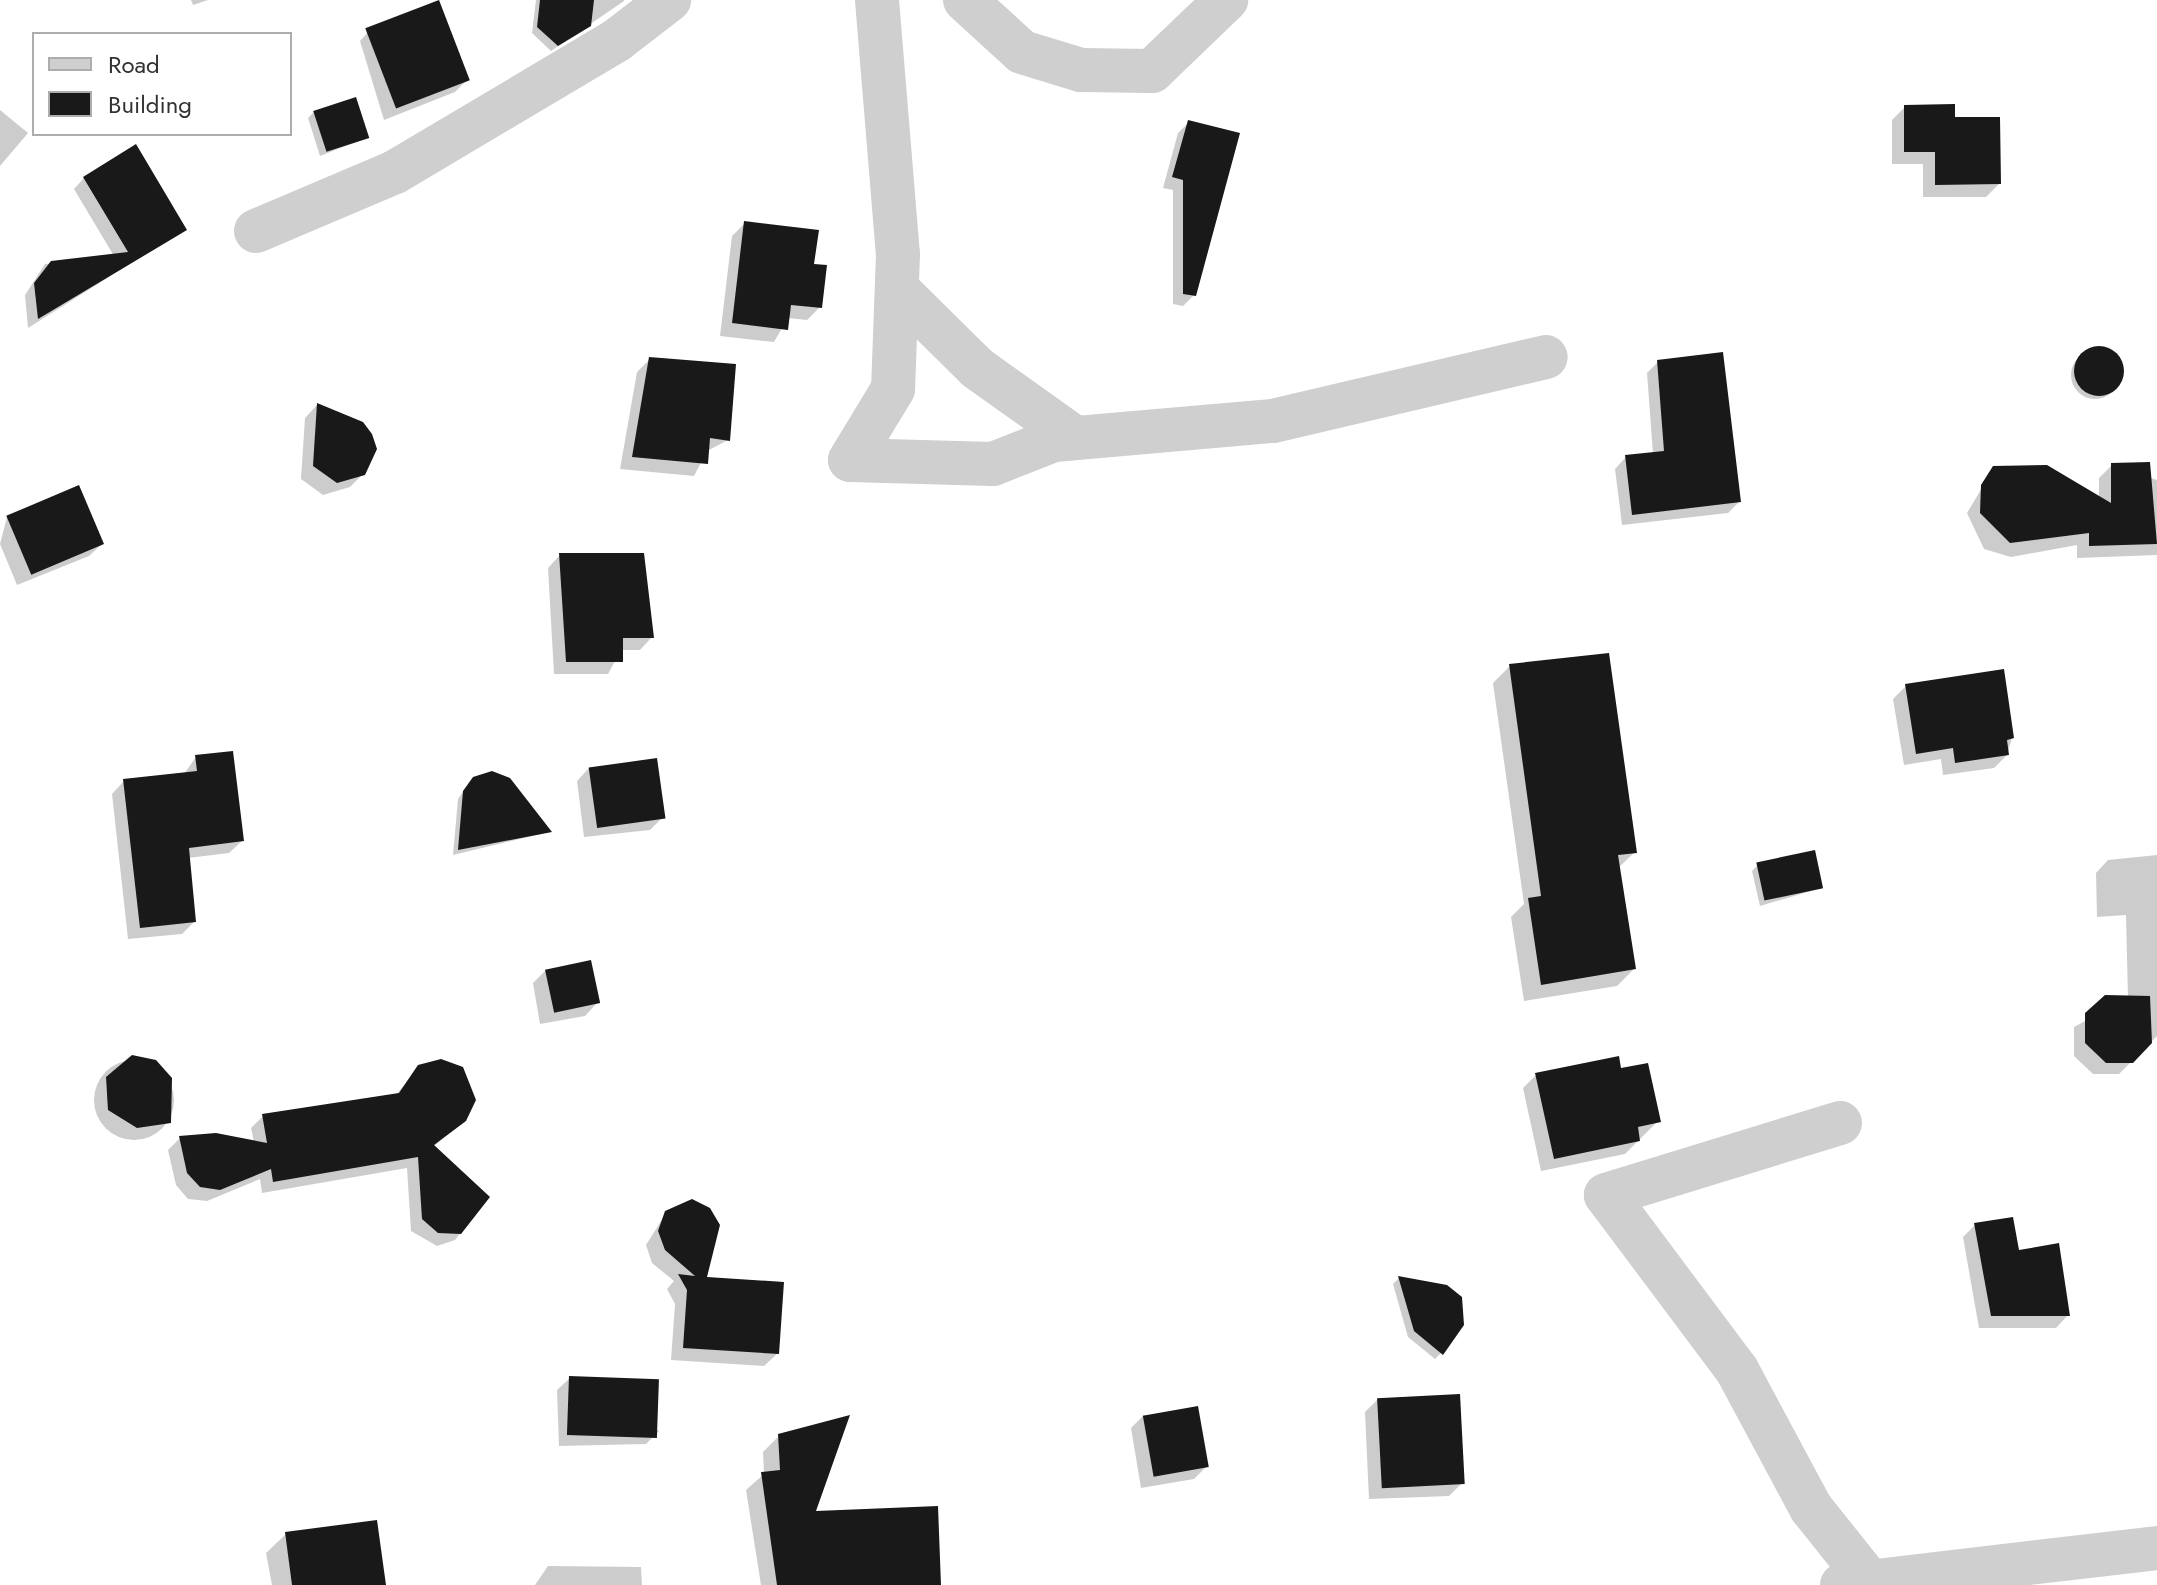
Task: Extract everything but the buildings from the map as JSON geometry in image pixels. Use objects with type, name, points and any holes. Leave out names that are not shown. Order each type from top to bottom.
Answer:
[{"type":"street","points":[[256,231],[395,172],[617,40],[669,0]]},
{"type":"street","points":[[877,0],[897,289],[893,389],[850,460],[993,464],[1075,438],[1273,421],[1546,357]]},
{"type":"street","points":[[965,0],[1022,52],[1081,70],[1152,71],[1226,0]]},
{"type":"street","points":[[897,289],[977,368],[1075,438]]},
{"type":"street","points":[[1840,1123],[1606,1195],[1737,1370],[1856,1584],[2157,1548]]}]
